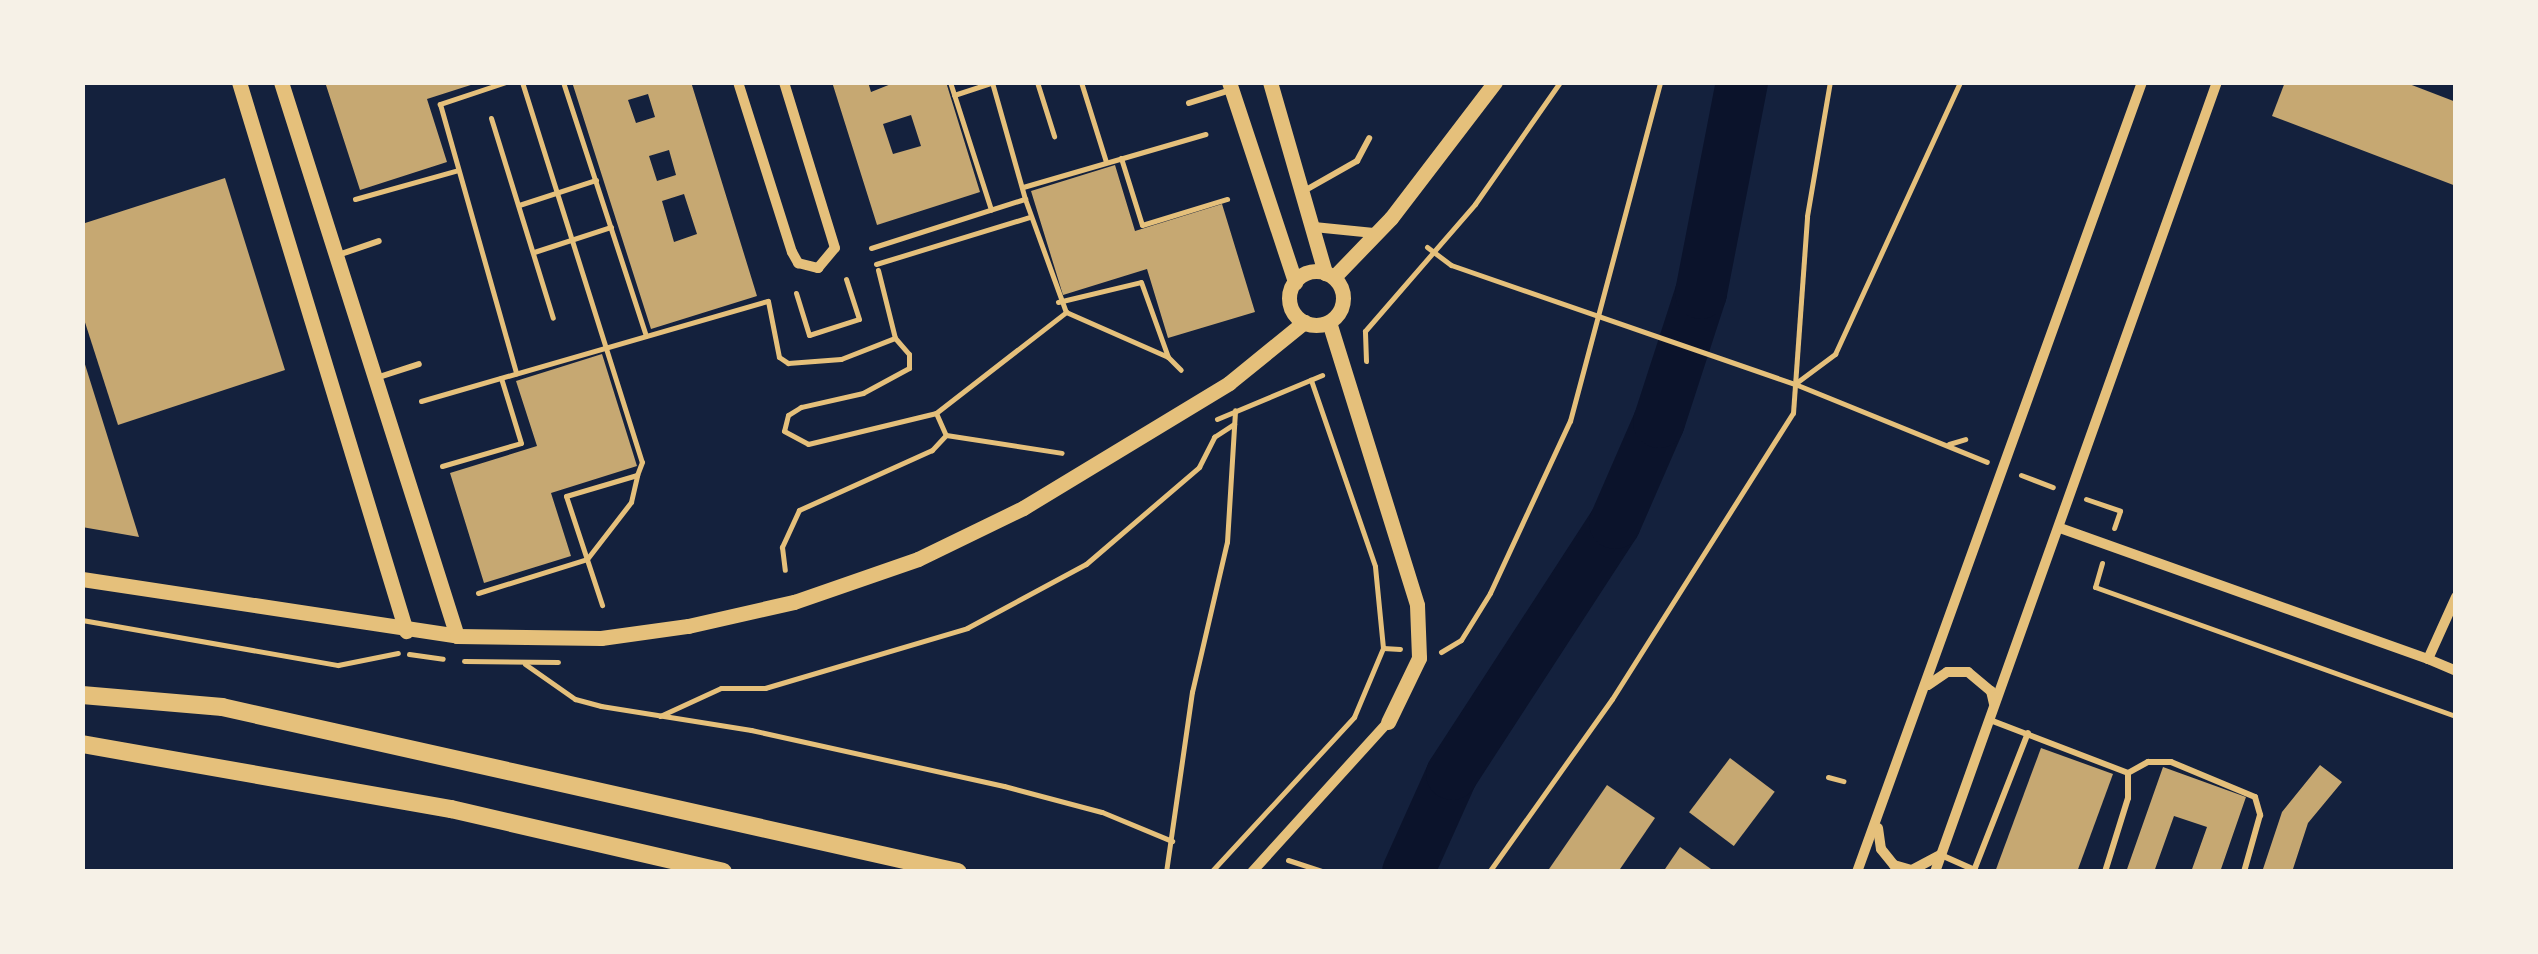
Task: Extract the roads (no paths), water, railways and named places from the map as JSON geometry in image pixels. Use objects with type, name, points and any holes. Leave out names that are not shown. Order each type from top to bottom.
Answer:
[{"type":"main road","points":[[82,694],[222,707],[958,872]]},
{"type":"main road","points":[[82,744],[451,810],[722,872]]},
{"type":"street","points":[[238,82],[406,632]]},
{"type":"street","points":[[280,82],[457,636]]},
{"type":"street","points":[[738,82],[792,252],[798,263],[818,268],[836,248],[784,82]]},
{"type":"street","points":[[1270,82],[1314,227],[1343,301],[1328,322]]},
{"type":"street","points":[[1330,275],[1374,233],[1495,82]]},
{"type":"street","points":[[1858,872],[2142,82]]},
{"type":"street","points":[[1935,872],[2218,82]]},
{"type":"street","points":[[1230,86],[1295,282],[1290,304],[1304,322]]},
{"type":"street","points":[[1314,227],[1374,233]]},
{"type":"street","points":[[1295,282],[1309,272],[1330,275]]},
{"type":"street","points":[[82,579],[406,632],[457,636],[555,640],[688,626],[794,602],[918,559],[1128,450],[1229,384],[1304,322],[1328,322]]},
{"type":"street","points":[[1252,872],[1388,722],[1419,658],[1418,605],[1328,322]]},
{"type":"street","points":[[2060,528],[2456,671]]},
{"type":"street","points":[[2428,660],[2456,597]]},
{"type":"street","points":[[1925,687],[1946,672],[1968,672],[1991,691],[1994,706]]},
{"type":"street","points":[[1878,817],[1881,849],[1894,865],[1912,870],[1942,854]]},
{"type":"lane","points":[[1189,103],[1230,86]]},
{"type":"lane","points":[[1303,192],[1357,161],[1370,138]]},
{"type":"lane","points":[[336,256],[380,241]]},
{"type":"lane","points":[[374,378],[418,364]]},
{"type":"lane","points":[[1988,720],[2128,772],[2148,762],[2171,762],[2255,797],[2260,815],[2244,872]]},
{"type":"lane","points":[[1942,854],[1975,870],[2028,733]]},
{"type":"lane","points":[[2105,872],[2128,798],[2128,772]]},
{"type":"waterway","points":[[1408,872],[1452,774],[1615,523],[1659,422],[1701,293],[1742,82]]}]
